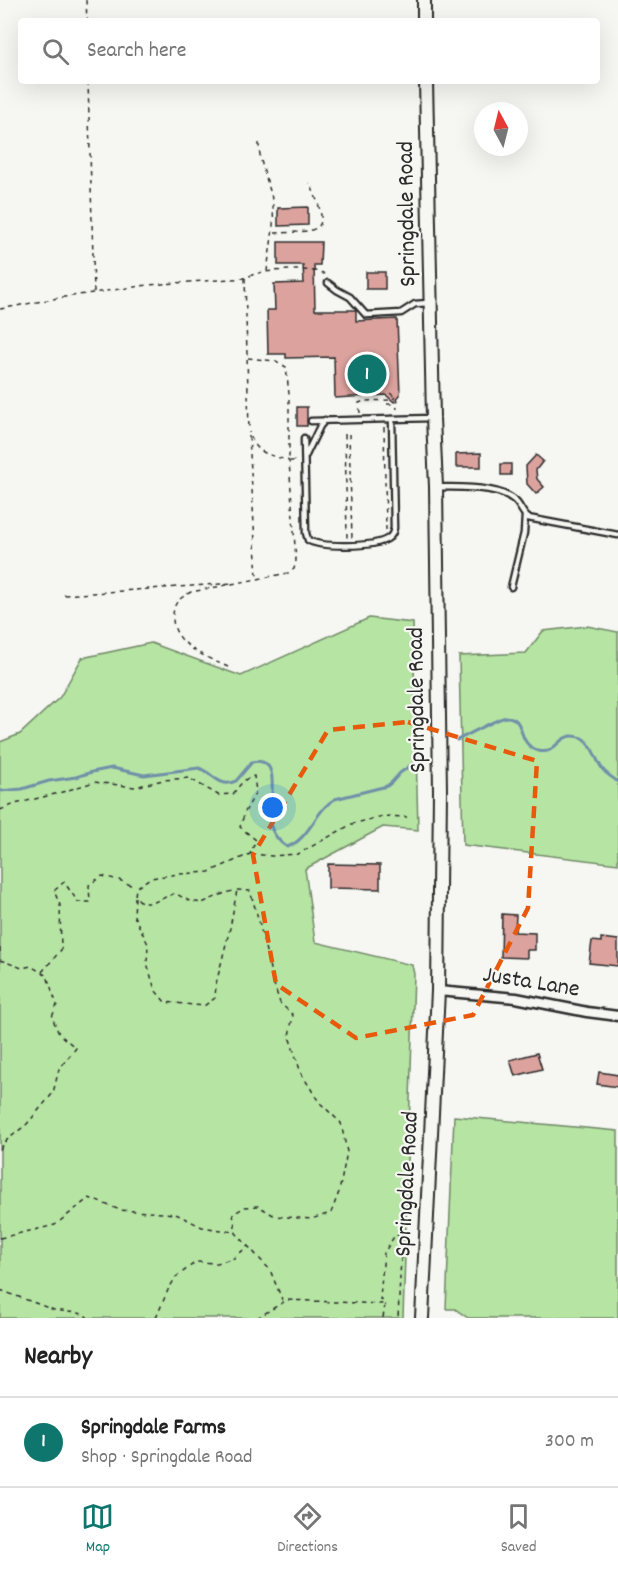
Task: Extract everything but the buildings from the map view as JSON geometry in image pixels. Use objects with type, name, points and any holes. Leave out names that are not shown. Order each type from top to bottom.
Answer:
[{"type":"main road","points":[[424,0],[424,18]]},
{"type":"main road","name":"Springdale Road","points":[[422,1318],[438,991],[440,791],[436,486],[426,84]]},
{"type":"street","name":"Justa Lane","points":[[438,991],[516,998],[618,1016]]},
{"type":"lane","points":[[328,283],[350,297],[366,315],[401,313],[415,304],[431,303]]},
{"type":"lane","points":[[311,421],[433,418]]},
{"type":"lane","points":[[304,438],[308,540],[331,545],[370,544],[386,540],[391,536],[394,528],[392,419]]},
{"type":"lane","points":[[305,459],[325,420]]},
{"type":"lane","points":[[436,486],[506,494],[517,503],[525,516],[534,520],[618,535]]},
{"type":"lane","points":[[511,587],[524,533],[525,516]]},
{"type":"path","points":[[86,0],[87,18]]},
{"type":"path","points":[[88,84],[94,293]]},
{"type":"path","points":[[259,143],[259,154],[272,199],[274,233],[267,271]]},
{"type":"path","points":[[274,233],[309,231],[321,224],[319,204],[310,183]]},
{"type":"path","points":[[0,309],[148,285],[245,278],[267,271],[319,271],[323,273],[328,283]]},
{"type":"path","points":[[245,278],[249,432],[257,579]]},
{"type":"path","points":[[228,667],[189,646],[178,634],[173,624],[173,610],[178,599],[190,592],[288,573],[294,569],[296,561],[289,461],[289,394],[286,367],[276,361],[247,358]]},
{"type":"path","points":[[390,393],[398,400],[396,409]]},
{"type":"path","points":[[360,420],[359,403],[390,400],[395,397]]},
{"type":"path","points":[[390,400],[389,404],[396,404]]},
{"type":"path","points":[[384,426],[386,540]]},
{"type":"path","points":[[249,432],[252,442],[262,452],[289,461],[305,459]]},
{"type":"path","points":[[345,434],[348,541],[352,540],[350,434]]},
{"type":"path","points":[[345,453],[350,453]]},
{"type":"path","points":[[346,488],[351,488]]},
{"type":"path","points":[[346,506],[351,505]]},
{"type":"path","points":[[64,595],[241,582]]},
{"type":"path","points":[[0,810],[94,782],[135,787],[163,780],[189,778],[218,795],[233,794],[246,778],[254,776],[256,792],[240,827],[256,840],[250,854]]},
{"type":"path","points":[[237,890],[216,984],[215,998],[204,1006],[165,1002],[155,990],[147,963],[148,944],[134,916],[136,888],[150,878],[209,872],[250,854],[272,856],[298,854],[352,824],[383,816],[407,817]]},
{"type":"path","points":[[41,973],[61,950],[60,905],[54,891],[63,882],[78,902],[90,902],[89,885],[102,876],[119,880],[136,888]]},
{"type":"path","points":[[135,896],[142,903],[152,903],[175,893],[189,901],[202,903],[225,893],[237,890],[250,891],[260,921],[272,978],[280,1003],[293,1015],[289,1036],[301,1073],[318,1102],[341,1123],[347,1152],[339,1192],[331,1213],[311,1220],[275,1216],[258,1206],[245,1208],[233,1214],[236,1233],[270,1270],[283,1302]]},
{"type":"path","points":[[0,960],[22,968],[31,966],[47,976],[57,1005],[52,1017],[58,1034],[76,1048],[59,1069],[53,1092],[27,1124],[2,1144],[0,1153]]},
{"type":"path","points":[[0,1238],[55,1225],[89,1198],[120,1210],[176,1214],[202,1227],[236,1233]]},
{"type":"path","points":[[383,1318],[385,1304],[380,1298],[384,1253],[395,1235],[402,1236],[398,1318]]},
{"type":"path","points":[[156,1318],[176,1277],[196,1263],[217,1263],[234,1258],[248,1246]]},
{"type":"path","points":[[0,1290],[54,1310],[84,1314],[88,1318]]},
{"type":"path","points":[[257,1318],[287,1300],[385,1304]]},
{"type":"highlighted area","points":[[408,722],[537,761],[528,908],[473,1015],[356,1038],[276,984],[253,855],[328,730]]},
{"type":"green space","points":[[369,618],[413,623],[418,830],[383,827],[305,869],[315,942],[412,965],[414,974],[403,1318],[0,1318],[0,742],[20,734],[60,697],[82,658],[151,643],[241,676]]},
{"type":"green space","points":[[587,626],[618,632],[618,864],[463,845],[459,656],[526,653],[543,631]]},
{"type":"green space","points":[[454,1116],[618,1131],[618,1318],[468,1318],[455,1309],[446,1309]]},
{"type":"waterway","points":[[457,740],[498,720],[513,718],[520,726],[527,743],[539,751],[544,752],[567,737],[584,739],[592,748],[600,766],[618,782]]},
{"type":"waterway","points":[[0,791],[22,789],[112,768],[144,775],[199,768],[221,782],[230,783],[236,781],[252,762],[262,762],[268,766],[271,774],[272,828],[277,838],[287,847],[301,838],[328,804],[335,799],[387,786],[422,757]]},
{"type":"place","name":"Springdale Farms","points":[[367,374]]}]
